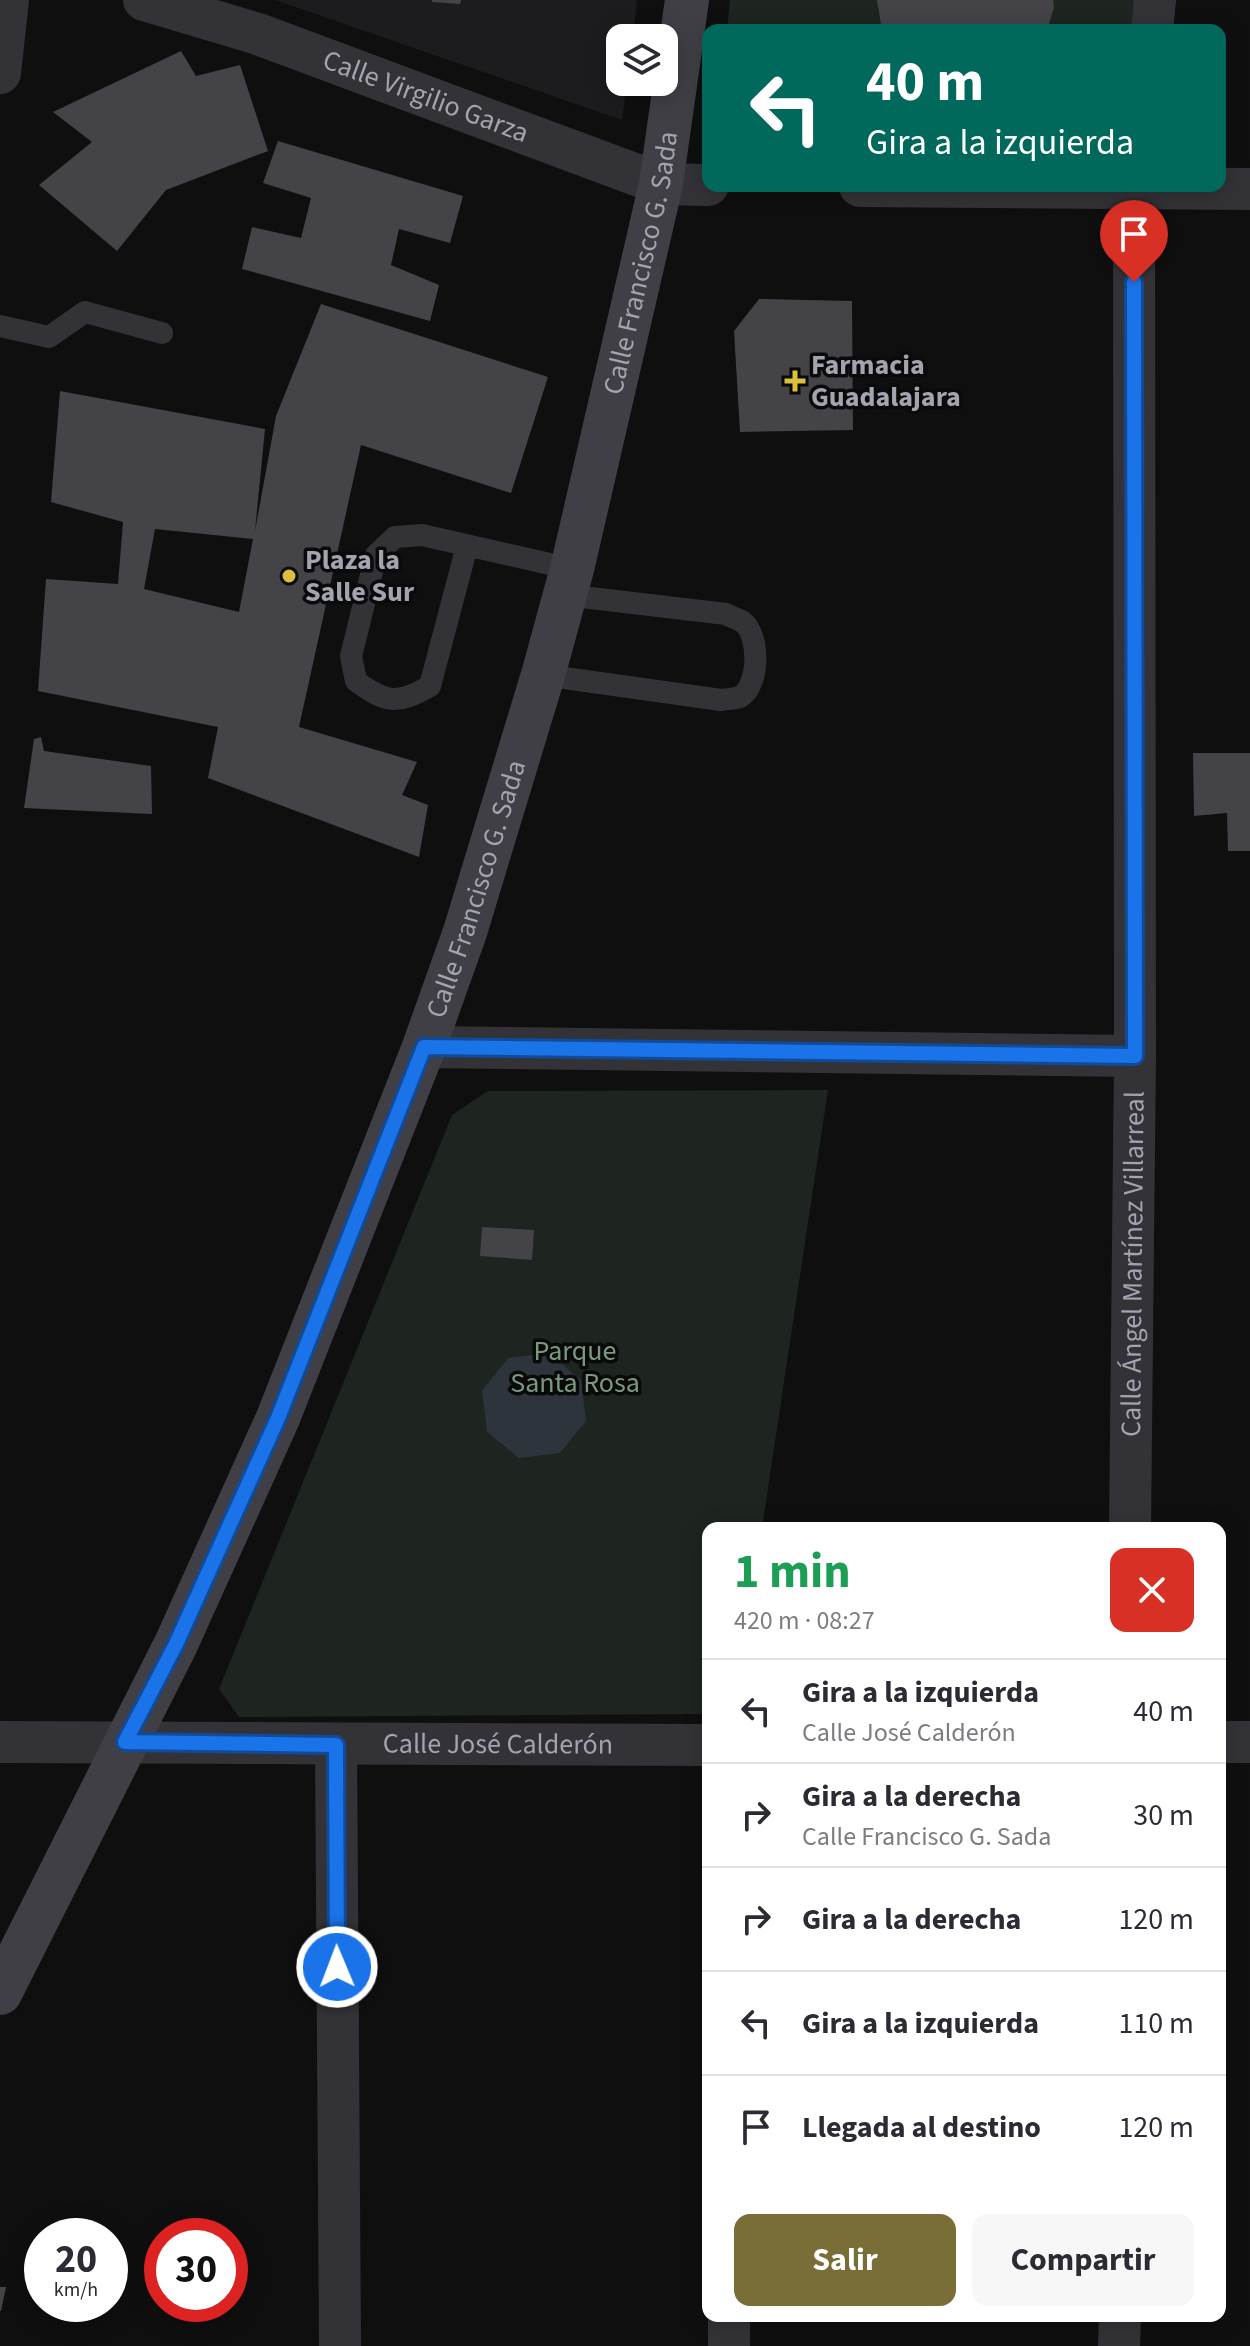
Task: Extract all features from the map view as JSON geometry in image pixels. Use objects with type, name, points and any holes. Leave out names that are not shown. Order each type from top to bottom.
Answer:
[{"type":"street","points":[[0,73],[8,0]]},
{"type":"street","name":"Calle Virgilio Garza","points":[[144,0],[258,34],[661,184],[702,185]]},
{"type":"street","name":"Calle Francisco G. Sada","points":[[0,1993],[176,1644],[278,1418],[424,1047],[465,932],[568,582],[661,184],[687,0]]},
{"type":"street","points":[[1153,24],[1155,0]]},
{"type":"street","points":[[1226,189],[1250,189]]},
{"type":"street","name":"Calle Ángel Martínez Villarreal","points":[[1130,1522],[1135,1056],[1134,192]]},
{"type":"street","points":[[424,1047],[1135,1056]]},
{"type":"street","name":"Calle José Calderón","points":[[0,1742],[702,1745]]},
{"type":"street","points":[[1226,1742],[1250,1742]]},
{"type":"street","points":[[336,1745],[340,2346]]},
{"type":"street","points":[[729,2322],[729,2346]]},
{"type":"street","points":[[1119,2346],[1120,2322]]},
{"type":"lane","points":[[0,326],[49,337],[85,312],[162,333]]},
{"type":"lane","points":[[467,546],[430,686],[407,699],[377,697],[356,681],[351,656],[376,555],[395,537],[422,535],[467,546],[568,582],[726,614],[745,623],[756,659],[754,680],[740,697],[721,700],[543,675]]},
{"type":"shaded area","points":[[275,0],[637,0],[634,24],[606,24],[606,96],[625,96],[622,120]]},
{"type":"shaded area","points":[[549,1353],[581,1380],[586,1421],[560,1453],[519,1458],[487,1432],[482,1391],[508,1358]]},
{"type":"green space","points":[[730,0],[1141,0],[1139,24],[728,24]]},
{"type":"green space","name":"Parque Santa Rosa","points":[[828,1090],[763,1522],[702,1522],[702,1714],[239,1717],[219,1689],[452,1115],[488,1091]]},
{"type":"building","points":[[432,0],[461,0],[460,4]]},
{"type":"building","points":[[877,0],[1053,0],[1054,7],[1049,24],[881,24]]},
{"type":"building","points":[[181,51],[196,76],[240,65],[268,151],[166,190],[117,251],[39,185],[92,142],[53,112]]},
{"type":"building","points":[[278,141],[463,196],[450,243],[399,229],[391,265],[439,285],[430,321],[242,269],[252,227],[301,238],[311,198],[263,183]]},
{"type":"building","name":"Farmacia Guadalajara","points":[[759,299],[852,301],[853,430],[740,432],[734,331]]},
{"type":"building","points":[[321,304],[548,377],[511,493],[361,445],[299,727],[417,762],[402,795],[428,805],[419,857],[208,778],[218,727],[38,691],[46,579],[118,584],[123,522],[51,502],[60,391],[265,429],[255,531],[276,416]],"holes":[[[155,529],[253,539],[239,612],[144,589]]]},
{"type":"building","points":[[41,737],[44,751],[151,766],[152,814],[24,808],[34,739]]},
{"type":"building","points":[[1193,753],[1250,753],[1250,851],[1228,851],[1227,813],[1194,816]]},
{"type":"building","points":[[482,1227],[534,1230],[532,1260],[480,1256]]},
{"type":"building","points":[[0,2287],[6,2287],[1,2311],[0,2311]]},
{"type":"place","name":"Farmacia Guadalajara","points":[[795,381]]},
{"type":"place","name":"Plaza la Salle Sur","points":[[289,576]]},
{"type":"route","points":[[337,1967],[336,1745],[125,1742],[176,1644],[278,1418],[424,1047],[1135,1056],[1134,282]]}]
